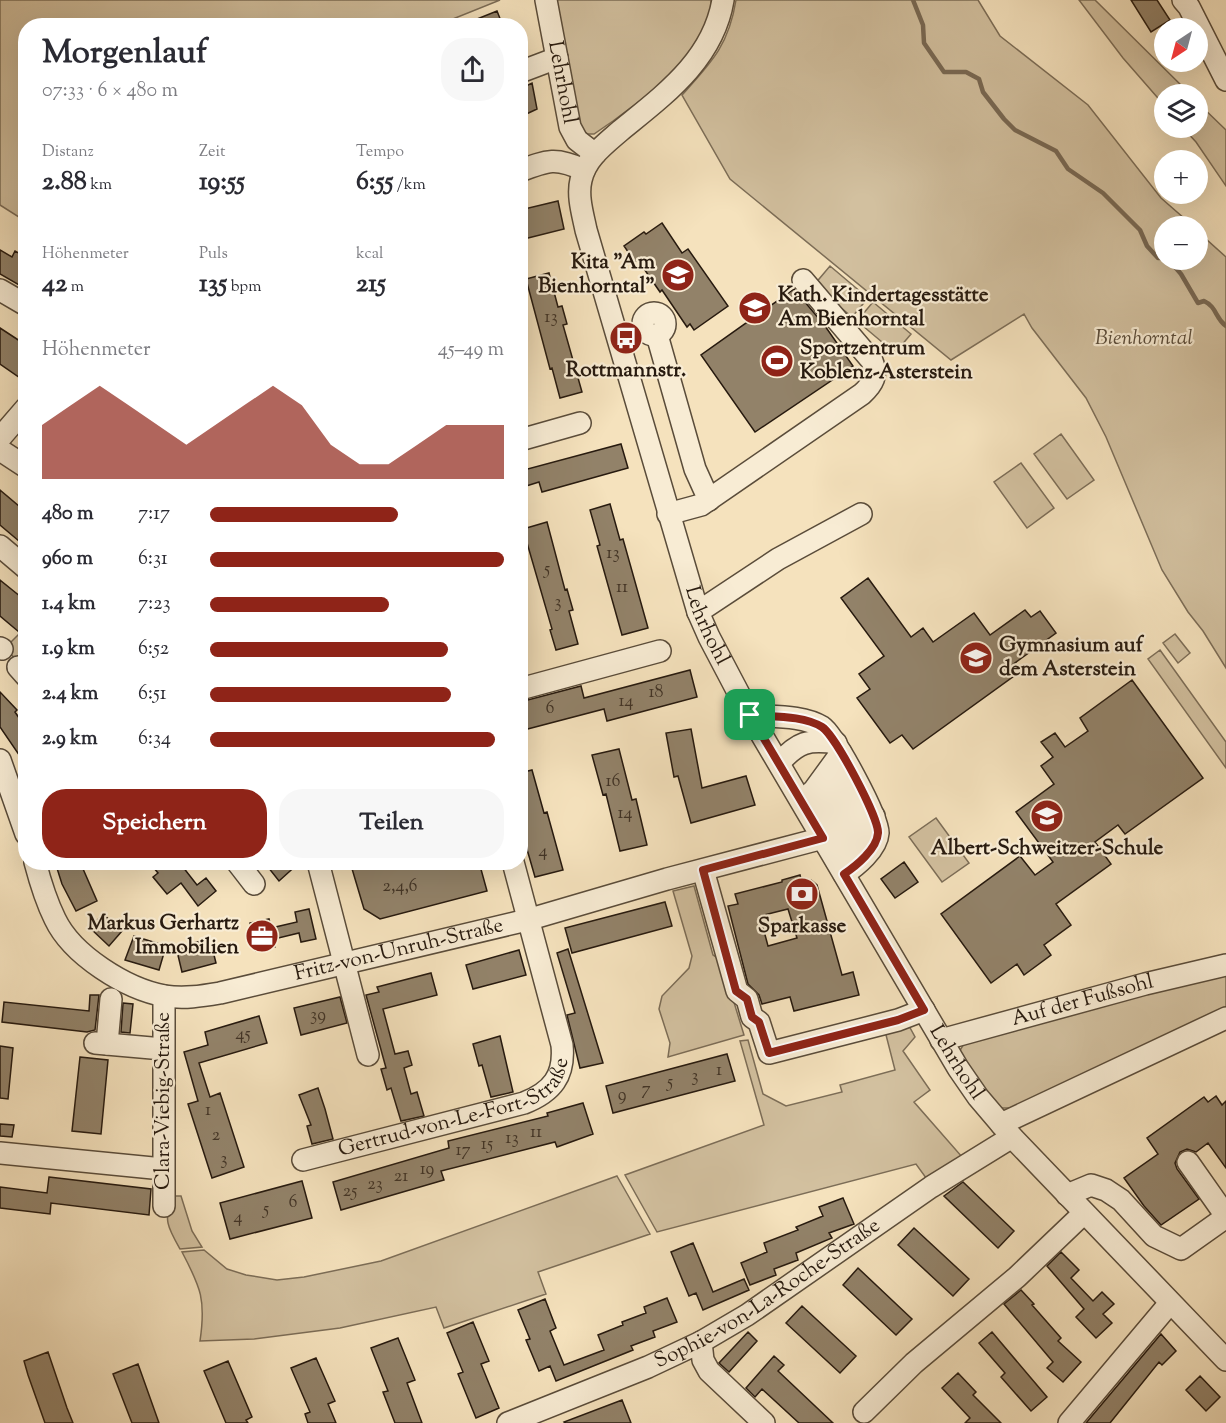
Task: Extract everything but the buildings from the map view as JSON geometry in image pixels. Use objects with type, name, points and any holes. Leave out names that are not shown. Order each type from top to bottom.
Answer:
[{"type":"street","name":"Lehrhohl","points":[[546,0],[570,127],[589,162],[580,191],[586,230],[668,514],[698,612],[713,645],[750,715],[941,1040],[978,1097],[1007,1131],[1170,1303],[1223,1350]]},
{"type":"street","points":[[528,168],[550,160],[589,162],[691,68],[712,35],[723,0]]},
{"type":"street","points":[[1183,0],[1189,7],[1226,80]]},
{"type":"street","points":[[528,69],[557,58]]},
{"type":"street","points":[[668,514],[696,508],[709,500],[862,394],[873,382],[875,369],[865,351],[803,280]]},
{"type":"street","points":[[0,290],[18,300]]},
{"type":"street","points":[[657,335],[695,469],[709,500]]},
{"type":"street","points":[[0,438],[18,417]]},
{"type":"street","points":[[528,438],[580,423]]},
{"type":"street","points":[[0,450],[18,462]]},
{"type":"street","points":[[698,612],[778,559],[861,514]]},
{"type":"street","points":[[0,546],[18,561]]},
{"type":"street","points":[[528,686],[660,651]]},
{"type":"street","points":[[750,715],[784,717],[812,723],[828,732],[854,778],[877,825],[877,838],[859,864],[823,838],[814,790],[854,778]]},
{"type":"street","points":[[779,763],[793,749],[804,743],[815,741],[854,778]]},
{"type":"street","points":[[0,760],[18,800]]},
{"type":"street","points":[[823,838],[854,778]]},
{"type":"street","name":"Fritz-von-Unruh-Straße","points":[[37,870],[55,920],[78,950],[96,964],[127,982],[164,996],[195,997],[527,920],[823,838]]},
{"type":"street","points":[[243,870],[254,884]]},
{"type":"street","points":[[320,870],[368,1055]]},
{"type":"street","name":"Gertrud-von-Le-Fort-Straße","points":[[303,1160],[524,1103],[542,1095],[555,1082],[562,1067],[562,1045],[515,870]]},
{"type":"street","points":[[703,870],[736,991],[747,999],[752,1017],[759,1022],[769,1053],[898,1020],[924,1010]]},
{"type":"street","name":"Auf der Fußsohl","points":[[941,1040],[1144,984],[1226,965]]},
{"type":"street","name":"Clara-Viebig-Straße","points":[[164,996],[164,1206]]},
{"type":"street","points":[[111,999],[101,1043],[163,1049]]},
{"type":"street","points":[[1007,1131],[1226,1018]]},
{"type":"street","name":"Sophie-von-La-Roche-Straße","points":[[508,1423],[648,1367],[701,1342],[747,1315],[931,1187],[1007,1131]]},
{"type":"street","points":[[0,1153],[163,1169]]},
{"type":"street","points":[[1067,1195],[1091,1185],[1106,1190],[1121,1200],[1154,1236],[1181,1249],[1226,1216],[1188,1162]]},
{"type":"street","points":[[864,1413],[914,1363],[1017,1277],[1084,1213]]},
{"type":"street","points":[[1069,1423],[1170,1303]]},
{"type":"street","points":[[701,1342],[703,1360],[709,1371],[764,1423]]},
{"type":"green space","points":[[0,0],[500,0],[455,18],[18,18],[18,217],[0,205]]},
{"type":"green space","points":[[553,0],[711,0],[711,22],[673,76],[594,134],[587,134],[577,124]]},
{"type":"green space","name":"Bienhorntal","points":[[736,0],[978,0],[1000,36],[1088,105],[1154,189],[1154,204],[1168,204],[1182,216],[1154,216],[1154,270],[1208,270],[1208,241],[1226,257],[1226,668],[1162,570],[1106,437],[1086,398],[1032,328],[1024,314],[951,360],[730,179],[682,95],[710,63],[729,29]]},
{"type":"green space","points":[[1079,0],[1095,0],[1154,58],[1154,72],[1168,72],[1180,84],[1154,84],[1154,94],[1123,58]]},
{"type":"green space","points":[[1208,113],[1226,130],[1226,186],[1208,160],[1208,150],[1201,150],[1192,138],[1208,138]]},
{"type":"green space","points":[[830,266],[868,298],[852,317],[814,285]]},
{"type":"green space","points":[[873,302],[911,334],[895,353],[857,321]]},
{"type":"green space","points":[[1061,434],[1094,480],[1067,499],[1034,454]]},
{"type":"green space","points":[[1021,463],[1054,508],[1027,528],[994,482]]},
{"type":"green space","points":[[1175,634],[1190,653],[1178,663],[1163,643]]},
{"type":"green space","points":[[18,635],[18,662],[5,648]]},
{"type":"green space","points":[[1160,650],[1226,742],[1226,768],[1148,659]]},
{"type":"green space","points":[[936,818],[969,863],[942,882],[909,837]]},
{"type":"green space","points":[[694,886],[713,955],[721,960],[744,1035],[668,1057],[670,1043],[659,1009],[662,996],[689,968],[692,956],[673,891]]},
{"type":"green space","points":[[1226,971],[1226,1012],[1012,1108],[1001,1108],[996,1105],[959,1052],[965,1042]]},
{"type":"green space","points":[[908,1024],[915,1037],[903,1051],[930,1090],[914,1102],[963,1158],[929,1182],[916,1164],[657,1232],[625,1175],[764,1125],[740,1041],[748,1040],[763,1094],[786,1106],[842,1092],[840,1085],[895,1070],[885,1031]]},
{"type":"green space","points":[[617,1176],[650,1234],[538,1272],[546,1294],[444,1328],[436,1307],[340,1328],[254,1339],[200,1341],[202,1304],[198,1285],[182,1252],[204,1250],[227,1269],[246,1275],[277,1280],[304,1277],[381,1261]]},
{"type":"green space","points":[[172,1196],[181,1196],[192,1231],[202,1247],[180,1249],[172,1235],[167,1218]]},
{"type":"waterway","points":[[913,0],[923,25],[924,43],[944,72],[966,72],[979,79],[983,92],[1015,130],[1056,151],[1068,169],[1103,193],[1140,230],[1147,246],[1154,254]]},
{"type":"waterway","points":[[1178,270],[1198,303],[1204,301],[1208,303],[1226,326]]},
{"type":"place","name":"Kita \"Am Bienhorntal\"","points":[[678,275]]},
{"type":"place","name":"Kath. Kindertagesstätte Am Bienhorntal","points":[[755,308]]},
{"type":"place","name":"Rottmannstr.","points":[[626,338]]},
{"type":"place","name":"Sportzentrum Koblenz-Asterstein","points":[[777,361]]},
{"type":"place","name":"Gymnasium auf dem Asterstein","points":[[976,658]]},
{"type":"place","name":"Albert-Schweitzer-Schule","points":[[1047,816]]},
{"type":"place","name":"Sparkasse","points":[[802,894]]},
{"type":"place","name":"Markus Gerhartz Immobilien","points":[[262,936]]},
{"type":"route","points":[[750,715],[804,720],[819,725],[832,736],[874,816],[878,832],[877,838],[862,860],[856,867],[844,874],[924,1010],[898,1020],[769,1053],[759,1022],[752,1017],[747,999],[736,991],[703,870],[823,838],[750,715]]}]
